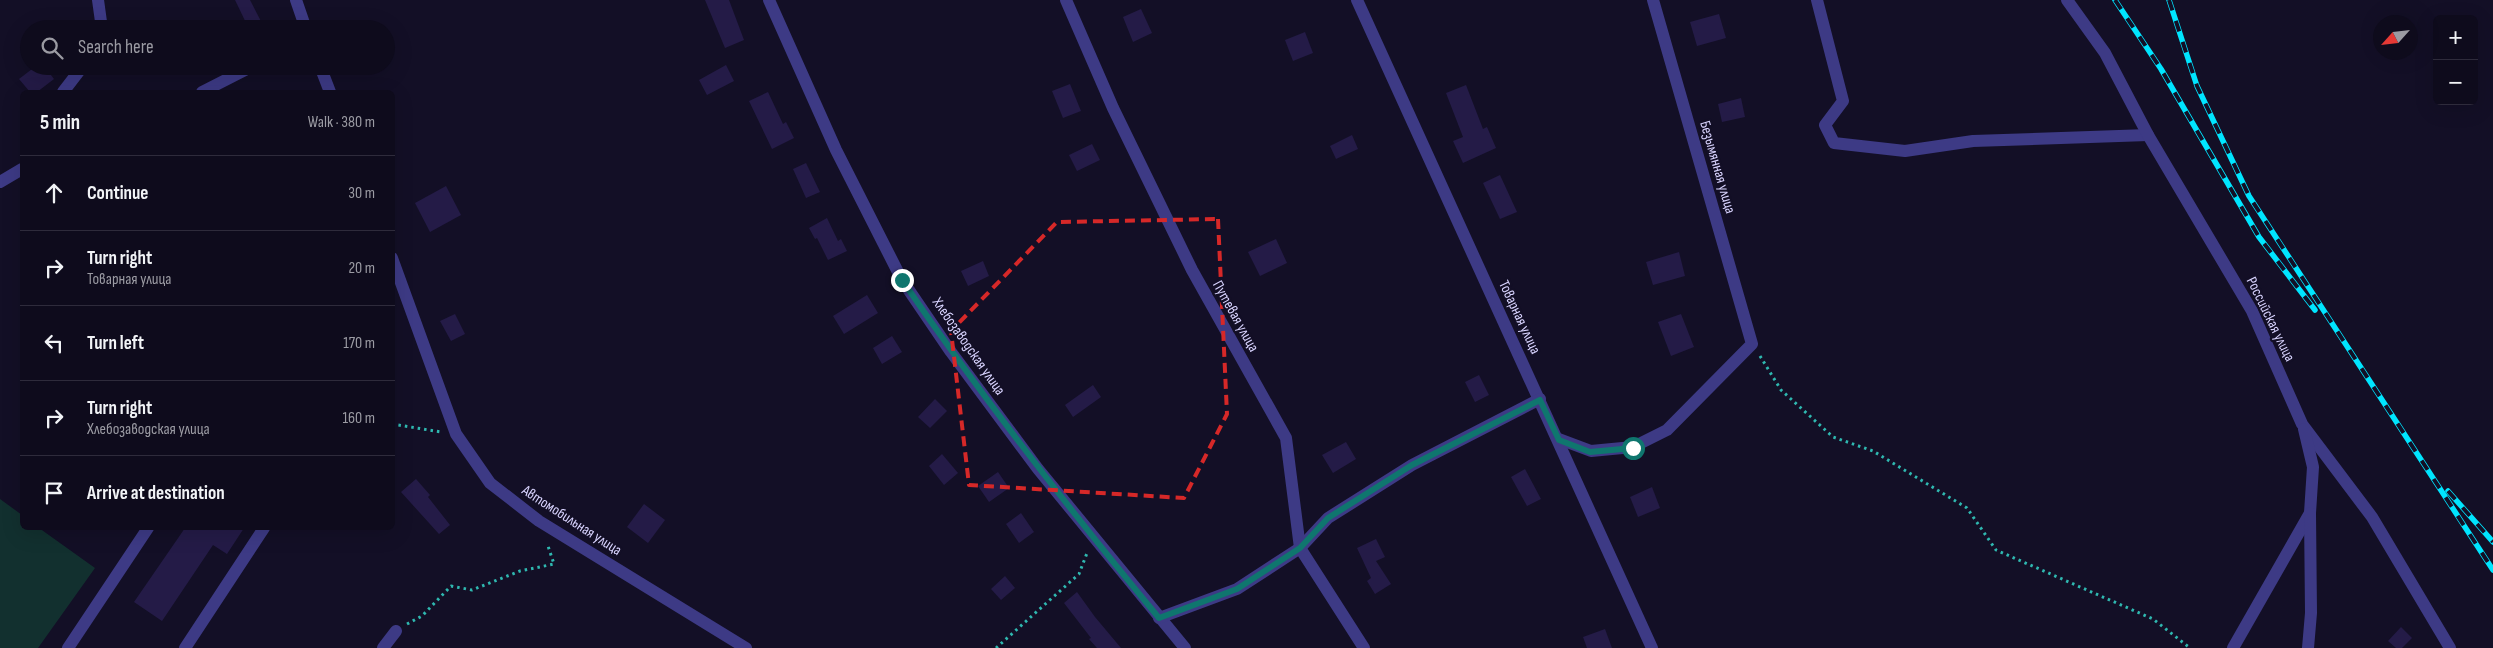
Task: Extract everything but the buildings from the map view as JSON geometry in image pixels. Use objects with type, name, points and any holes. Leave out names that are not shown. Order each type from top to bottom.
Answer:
[{"type":"street","points":[[98,0],[101,20]]},
{"type":"street","points":[[296,0],[303,20]]},
{"type":"street","name":"Хлебозаводская улица","points":[[769,0],[836,150],[902,280],[963,368],[1038,469],[1185,648]]},
{"type":"street","name":"Путевая улица","points":[[1066,0],[1113,108],[1192,270],[1286,438],[1300,548],[1364,648]]},
{"type":"street","name":"Товарная улица","points":[[1356,0],[1559,440],[1652,648]]},
{"type":"street","name":"Безымянная улица","points":[[1653,0],[1752,344]]},
{"type":"street","points":[[1817,0],[1843,101],[1825,125],[1834,143],[1906,151],[1973,141],[2148,135]]},
{"type":"street","name":"Российская улица","points":[[2067,0],[2105,53],[2148,135],[2252,311],[2302,424],[2372,517],[2450,648]]},
{"type":"street","points":[[65,90],[76,75]]},
{"type":"street","points":[[206,90],[236,75]]},
{"type":"street","points":[[323,75],[329,90]]},
{"type":"street","points":[[0,182],[20,170]]},
{"type":"street","name":"Автомобильная улица","points":[[395,266],[456,434],[490,483],[539,522],[746,648]]},
{"type":"street","points":[[1559,440],[1590,452],[1633,448],[1667,430],[1752,344]]},
{"type":"street","points":[[1159,618],[1237,589],[1300,548],[1328,518],[1412,465],[1540,400]]},
{"type":"street","points":[[2302,424],[2313,467],[2310,513],[2311,613],[2308,648]]},
{"type":"street","points":[[2233,648],[2310,513]]},
{"type":"street","points":[[68,648],[147,530]]},
{"type":"street","points":[[185,648],[263,530]]},
{"type":"street","points":[[383,648],[396,631]]},
{"type":"path","points":[[1752,344],[1781,390],[1833,437],[1873,451],[1967,508],[1996,550],[2153,619],[2190,648]]},
{"type":"path","points":[[395,424],[456,434]]},
{"type":"path","points":[[396,631],[422,616],[451,586],[472,590],[520,571],[554,564],[539,522]]},
{"type":"path","points":[[996,648],[1079,574],[1093,538]]},
{"type":"highlighted area","points":[[1218,219],[1227,414],[1184,498],[969,485],[951,331],[1057,222]]},
{"type":"green space","points":[[0,499],[20,514],[20,530],[42,530],[95,568],[38,648],[0,648]]},
{"type":"railway","points":[[2115,0],[2161,69],[2259,237],[2315,310]]},
{"type":"railway","points":[[2169,0],[2197,86],[2249,196],[2493,570]]},
{"type":"railway","points":[[2448,491],[2493,542]]},
{"type":"route","points":[[902,280],[951,352],[1038,469],[1159,618],[1237,589],[1300,548],[1328,518],[1412,465],[1540,400],[1559,440],[1590,452],[1633,448]]}]
